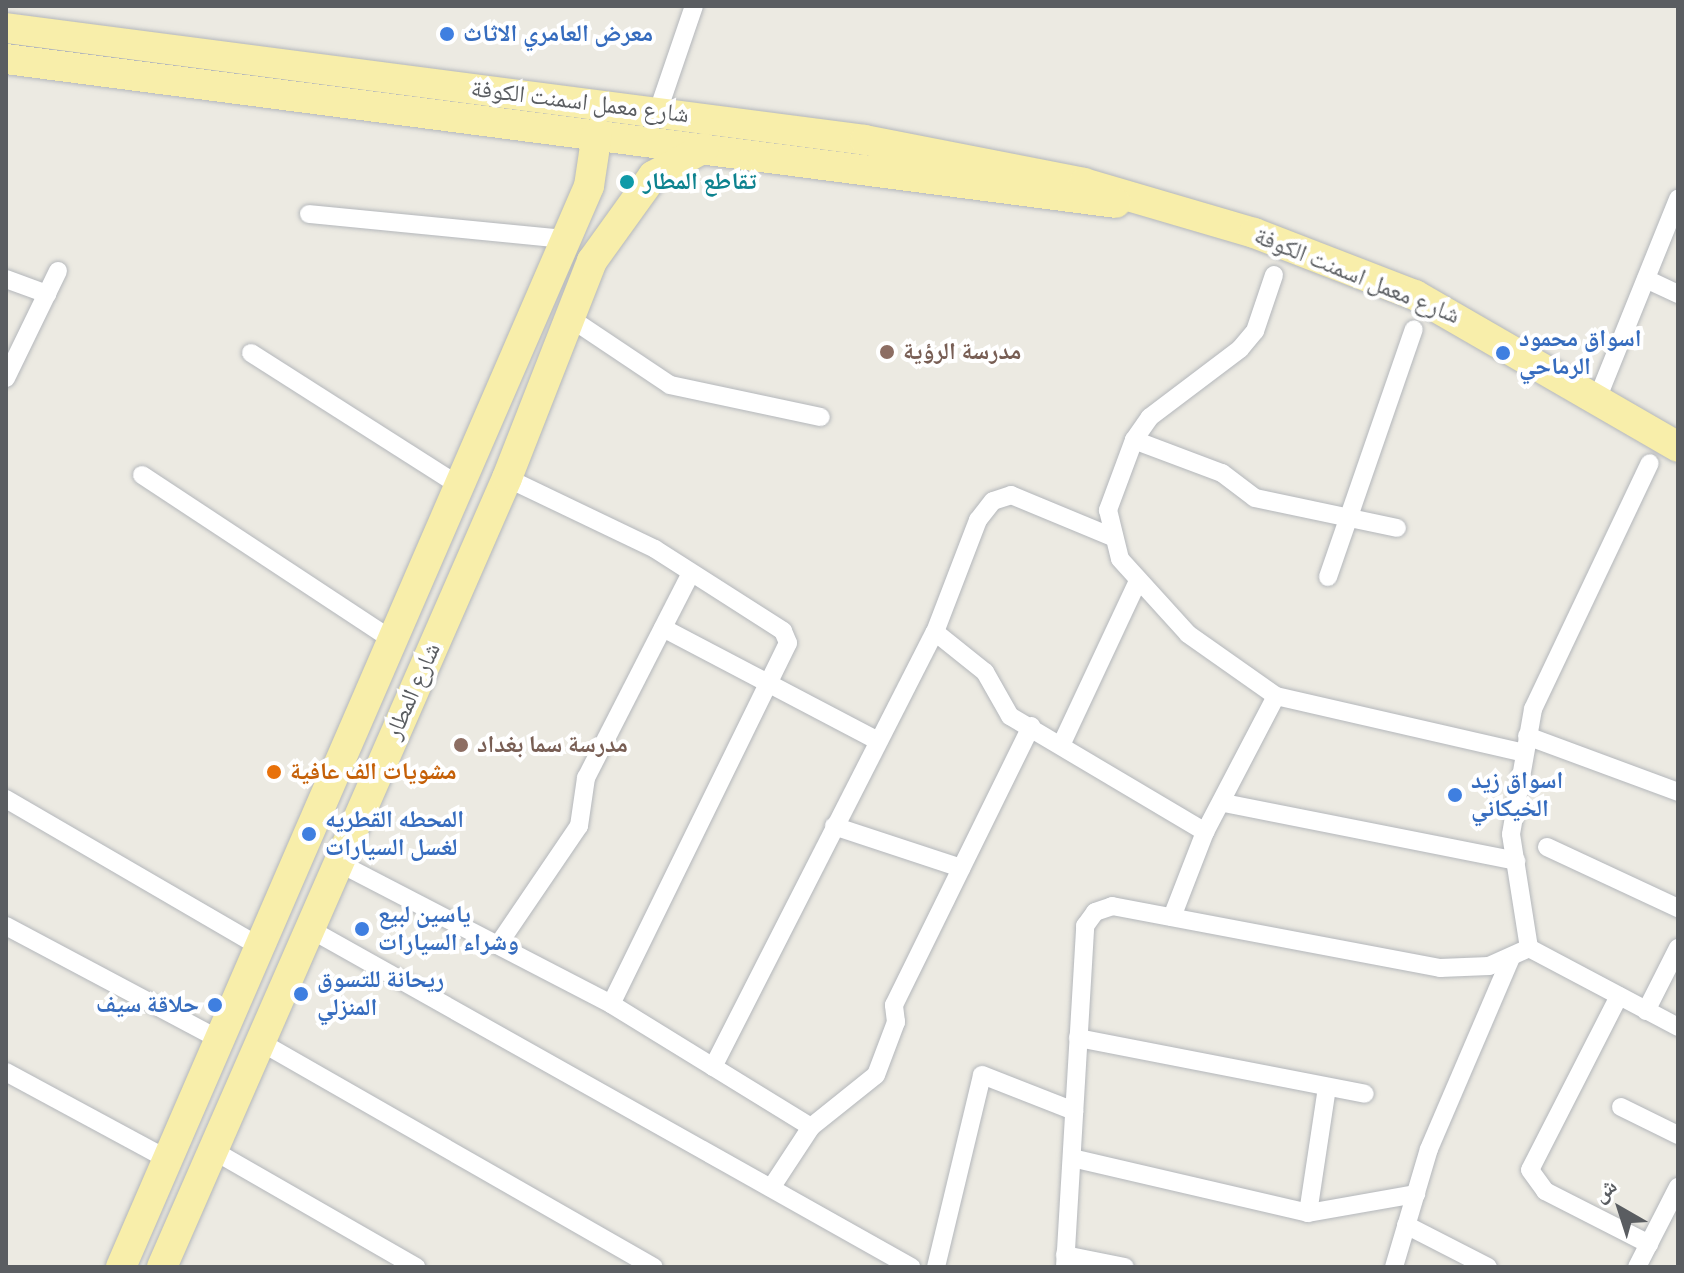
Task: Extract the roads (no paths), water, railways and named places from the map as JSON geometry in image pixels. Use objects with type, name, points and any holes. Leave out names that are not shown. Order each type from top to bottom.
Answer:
[{"type":"main road","name":"شارع معمل اسمنت الكوفة","points":[[6,28],[658,111],[861,154],[1150,202],[1415,295],[1598,397],[1678,447]]},
{"type":"main road","name":"شارع معمل اسمنت الكوفة","points":[[6,59],[704,148],[861,154]]},
{"type":"main road","name":"شارع المطار","points":[[121,1267],[589,186],[597,133]]},
{"type":"main road","name":"شارع المطار","points":[[162,1267],[209,1148],[507,478],[592,261],[629,200],[653,176],[704,148]]},
{"type":"main road","points":[[247,976],[260,989],[280,991]]},
{"type":"main road","points":[[218,1046],[235,1051],[253,1050]]},
{"type":"street","points":[[658,111],[694,6]]},
{"type":"street","points":[[1598,397],[1678,199]]},
{"type":"street","points":[[309,214],[566,239]]},
{"type":"street","points":[[6,378],[58,271]]},
{"type":"street","points":[[1274,275],[1255,331],[1240,349],[1150,417],[1134,440],[1111,493],[1110,536],[1137,583],[1188,634],[1276,696],[1526,744],[1678,792]]},
{"type":"street","points":[[6,279],[47,294]]},
{"type":"street","points":[[1646,279],[1678,294]]},
{"type":"street","points":[[570,318],[670,385],[821,417]]},
{"type":"street","points":[[1328,577],[1346,516],[1414,329]]},
{"type":"street","points":[[251,353],[458,485]]},
{"type":"street","points":[[1134,440],[1222,473],[1255,498],[1397,528]]},
{"type":"street","points":[[1529,948],[1511,834],[1526,744],[1650,463]]},
{"type":"street","points":[[142,475],[391,639]]},
{"type":"street","points":[[507,478],[691,573],[783,631],[785,657],[611,1004]]},
{"type":"street","points":[[713,1067],[935,632],[964,545],[993,501],[1027,499],[1110,536]]},
{"type":"street","points":[[498,945],[579,826],[586,778],[691,573]]},
{"type":"street","points":[[1063,741],[1137,583]]},
{"type":"street","points":[[663,628],[770,687],[878,741]]},
{"type":"street","points":[[935,632],[985,672],[1010,716],[1063,741],[1205,832]]},
{"type":"street","points":[[1172,917],[1205,832],[1224,803],[1276,696]]},
{"type":"street","points":[[771,1188],[811,1127],[876,1075],[896,1022],[894,1005],[1031,726]]},
{"type":"street","points":[[6,799],[260,947]]},
{"type":"street","points":[[1224,803],[1516,861]]},
{"type":"street","points":[[834,826],[961,868]]},
{"type":"street","points":[[1547,847],[1678,908]]},
{"type":"street","points":[[337,862],[611,1004],[811,1127]]},
{"type":"street","points":[[1125,1267],[1065,1261],[1085,926],[1095,912],[1112,906],[1440,968],[1473,969],[1511,958],[1529,948]]},
{"type":"street","points":[[6,926],[218,1046]]},
{"type":"street","points":[[308,928],[911,1267]]},
{"type":"street","points":[[1529,948],[1678,1027]]},
{"type":"street","points":[[1646,1011],[1678,948]]},
{"type":"street","points":[[1394,1267],[1416,1194],[1511,958]]},
{"type":"street","points":[[1619,996],[1530,1170],[1545,1191],[1649,1244]]},
{"type":"street","points":[[1078,1038],[1365,1094]]},
{"type":"street","points":[[253,1050],[654,1267]]},
{"type":"street","points":[[6,1072],[169,1160]]},
{"type":"street","points":[[936,1267],[982,1075],[1074,1111]]},
{"type":"street","points":[[1308,1213],[1327,1087]]},
{"type":"street","points":[[1621,1107],[1678,1135]]},
{"type":"street","points":[[209,1148],[416,1267]]},
{"type":"street","points":[[1072,1158],[1308,1213],[1416,1194]]},
{"type":"street","points":[[1637,1267],[1678,1187]]},
{"type":"street","points":[[1406,1225],[1488,1267]]},
{"type":"place","name":"معرض العامري الاثاث","points":[[447,34]]},
{"type":"place","name":"تقاطع المطار","points":[[627,182]]},
{"type":"place","name":"مدرسة الرؤية","points":[[887,352]]},
{"type":"place","name":"اسواق محمود الرماحي","points":[[1503,353]]},
{"type":"place","name":"مدرسة سما بغداد","points":[[461,745]]},
{"type":"place","name":"مشويات الف عافية","points":[[274,772]]},
{"type":"place","name":"اسواق زيد الخيكاني","points":[[1455,795]]},
{"type":"place","name":"المحطه القطريه لغسل السيارات","points":[[309,834]]},
{"type":"place","name":"ياسين لبيع وشراء السيارات","points":[[362,929]]},
{"type":"place","name":"ريحانة للتسوق المنزلي","points":[[301,994]]},
{"type":"place","name":"حلاقة سيف","points":[[215,1005]]}]
